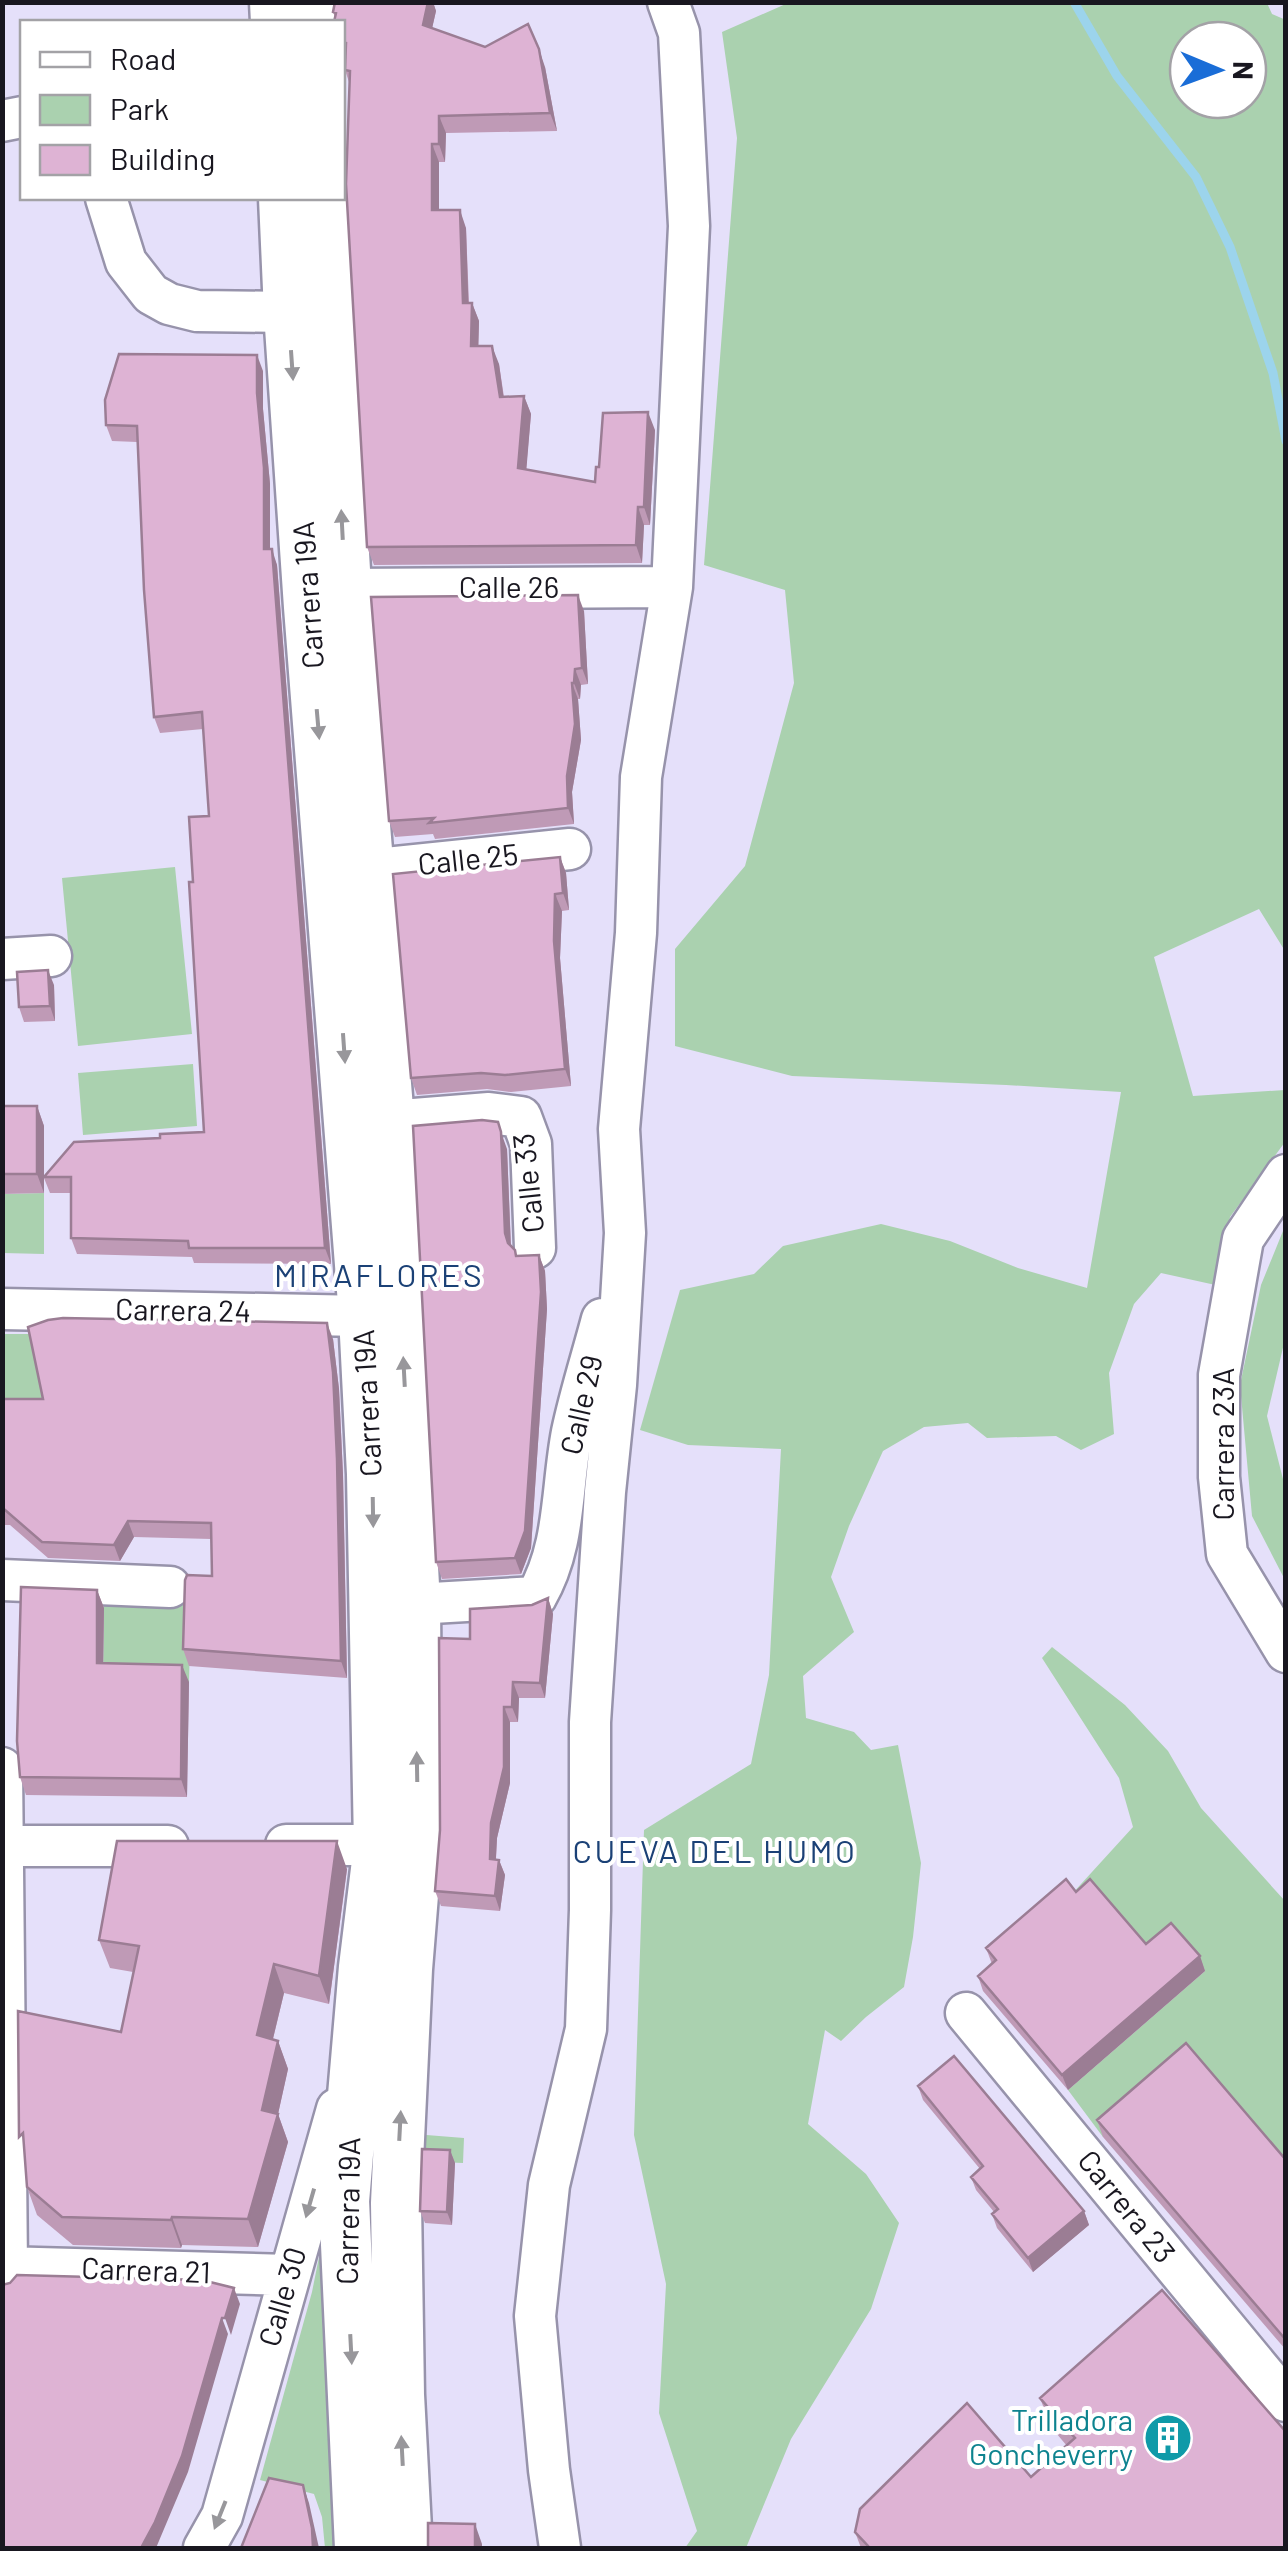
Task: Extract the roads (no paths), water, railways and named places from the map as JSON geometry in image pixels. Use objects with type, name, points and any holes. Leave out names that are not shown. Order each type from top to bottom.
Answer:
[{"type":"main road","name":"Carrera 19A","points":[[284,200],[288,312],[364,1316],[406,1969],[396,2202],[399,2395],[407,2548]]},
{"type":"main road","name":"Carrera 19A","points":[[323,200],[346,590],[389,1121],[415,1604],[398,1845],[357,2042],[344,2201],[360,2548]]},
{"type":"street","points":[[560,2548],[536,2316],[549,2185],[586,2029],[590,1722],[625,1233],[619,1129],[636,933],[642,777],[672,587],[689,226],[679,33],[668,2]]},
{"type":"street","points":[[107,200],[126,262],[151,294],[169,304],[197,311],[288,312]]},
{"type":"street","name":"Calle 26","points":[[346,590],[672,587]]},
{"type":"street","name":"Calle 25","points":[[367,870],[570,848]]},
{"type":"street","points":[[2,959],[51,956]]},
{"type":"street","name":"Calle 33","points":[[389,1121],[489,1114],[521,1117],[530,1144],[536,1248]]},
{"type":"street","name":"Carrera 23A","points":[[1286,1175],[1243,1239],[1220,1375],[1219,1460],[1227,1554],[1286,1652]]},
{"type":"street","name":"Calle 29","points":[[415,1604],[536,1597],[547,1578],[558,1544],[572,1433],[625,1233]]},
{"type":"street","name":"Carrera 24","points":[[2,1309],[364,1316]]},
{"type":"street","points":[[2,1580],[170,1587]]},
{"type":"street","points":[[2,1768],[4,2271]]},
{"type":"street","points":[[240,1845],[398,1845]]},
{"type":"street","points":[[3,1846],[201,1846]]},
{"type":"street","name":"Carrera 23","points":[[966,2013],[1286,2401]]},
{"type":"street","name":"Calle 30","points":[[204,2548],[222,2516],[357,2042]]},
{"type":"street","name":"Carrera 21","points":[[4,2271],[290,2275]]},
{"type":"waterway","points":[[1074,2],[1117,76],[1196,177],[1230,247],[1273,373],[1286,441]]},
{"type":"place","name":"Trilladora Goncheverry","points":[[1168,2438]]},
{"type":"district","name":"MIRAFLORES","points":[[379,1276]]},
{"type":"district","name":"CUEVA DEL HUMO","points":[[715,1852]]}]
